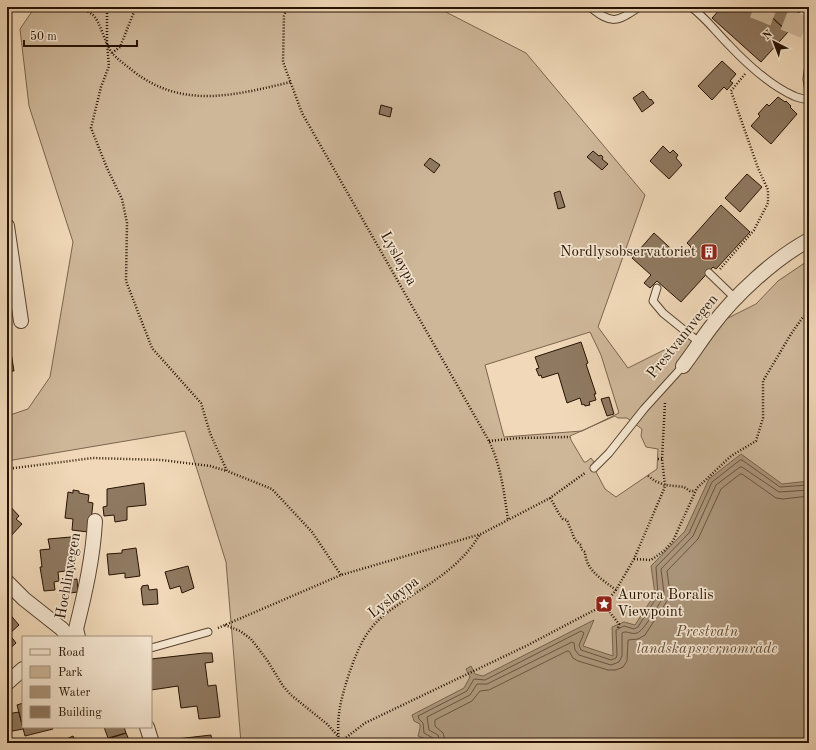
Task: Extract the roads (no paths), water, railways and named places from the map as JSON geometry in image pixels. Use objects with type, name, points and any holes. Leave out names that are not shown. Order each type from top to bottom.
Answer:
[{"type":"street","points":[[7,226],[21,321]]},
{"type":"street","name":"Prestvannvegen","points":[[683,366],[712,326],[736,299],[773,264],[809,240]]},
{"type":"street","name":"Hochlinvegen","points":[[78,636],[76,629],[91,563],[95,521]]},
{"type":"street","name":"Hochlinvegen","points":[[7,582],[24,599],[62,629],[67,636]]},
{"type":"street","points":[[7,683],[22,670]]},
{"type":"street","points":[[147,728],[152,743]]},
{"type":"lane","points":[[590,7],[602,17],[613,20],[625,17],[639,7]]},
{"type":"lane","points":[[691,7],[703,16],[727,44],[751,67],[784,91],[795,97],[809,100]]},
{"type":"lane","points":[[809,65],[809,92]]},
{"type":"lane","points":[[711,275],[736,299]]},
{"type":"lane","points":[[657,288],[653,301],[663,313],[700,343]]},
{"type":"lane","name":"Prestvannvegen","points":[[594,468],[609,453],[644,409],[683,366]]},
{"type":"lane","points":[[152,648],[208,632]]},
{"type":"water","name":"Prestvatn landskapsvernområde","points":[[741,454],[782,484],[809,481],[809,743],[436,743],[418,736],[420,724],[414,721],[412,715],[464,688],[470,677],[466,669],[471,666],[475,674],[483,676],[594,620],[583,646],[613,656],[612,627],[624,622],[635,625],[655,594],[651,566],[685,531],[709,479]]},
{"type":"tunnel","points":[[754,7],[809,29]]},
{"type":"place","name":"Nordlysobservatoriet","points":[[709,252]]},
{"type":"place","name":"Aurora Boralis Viewpoint","points":[[604,604]]}]
